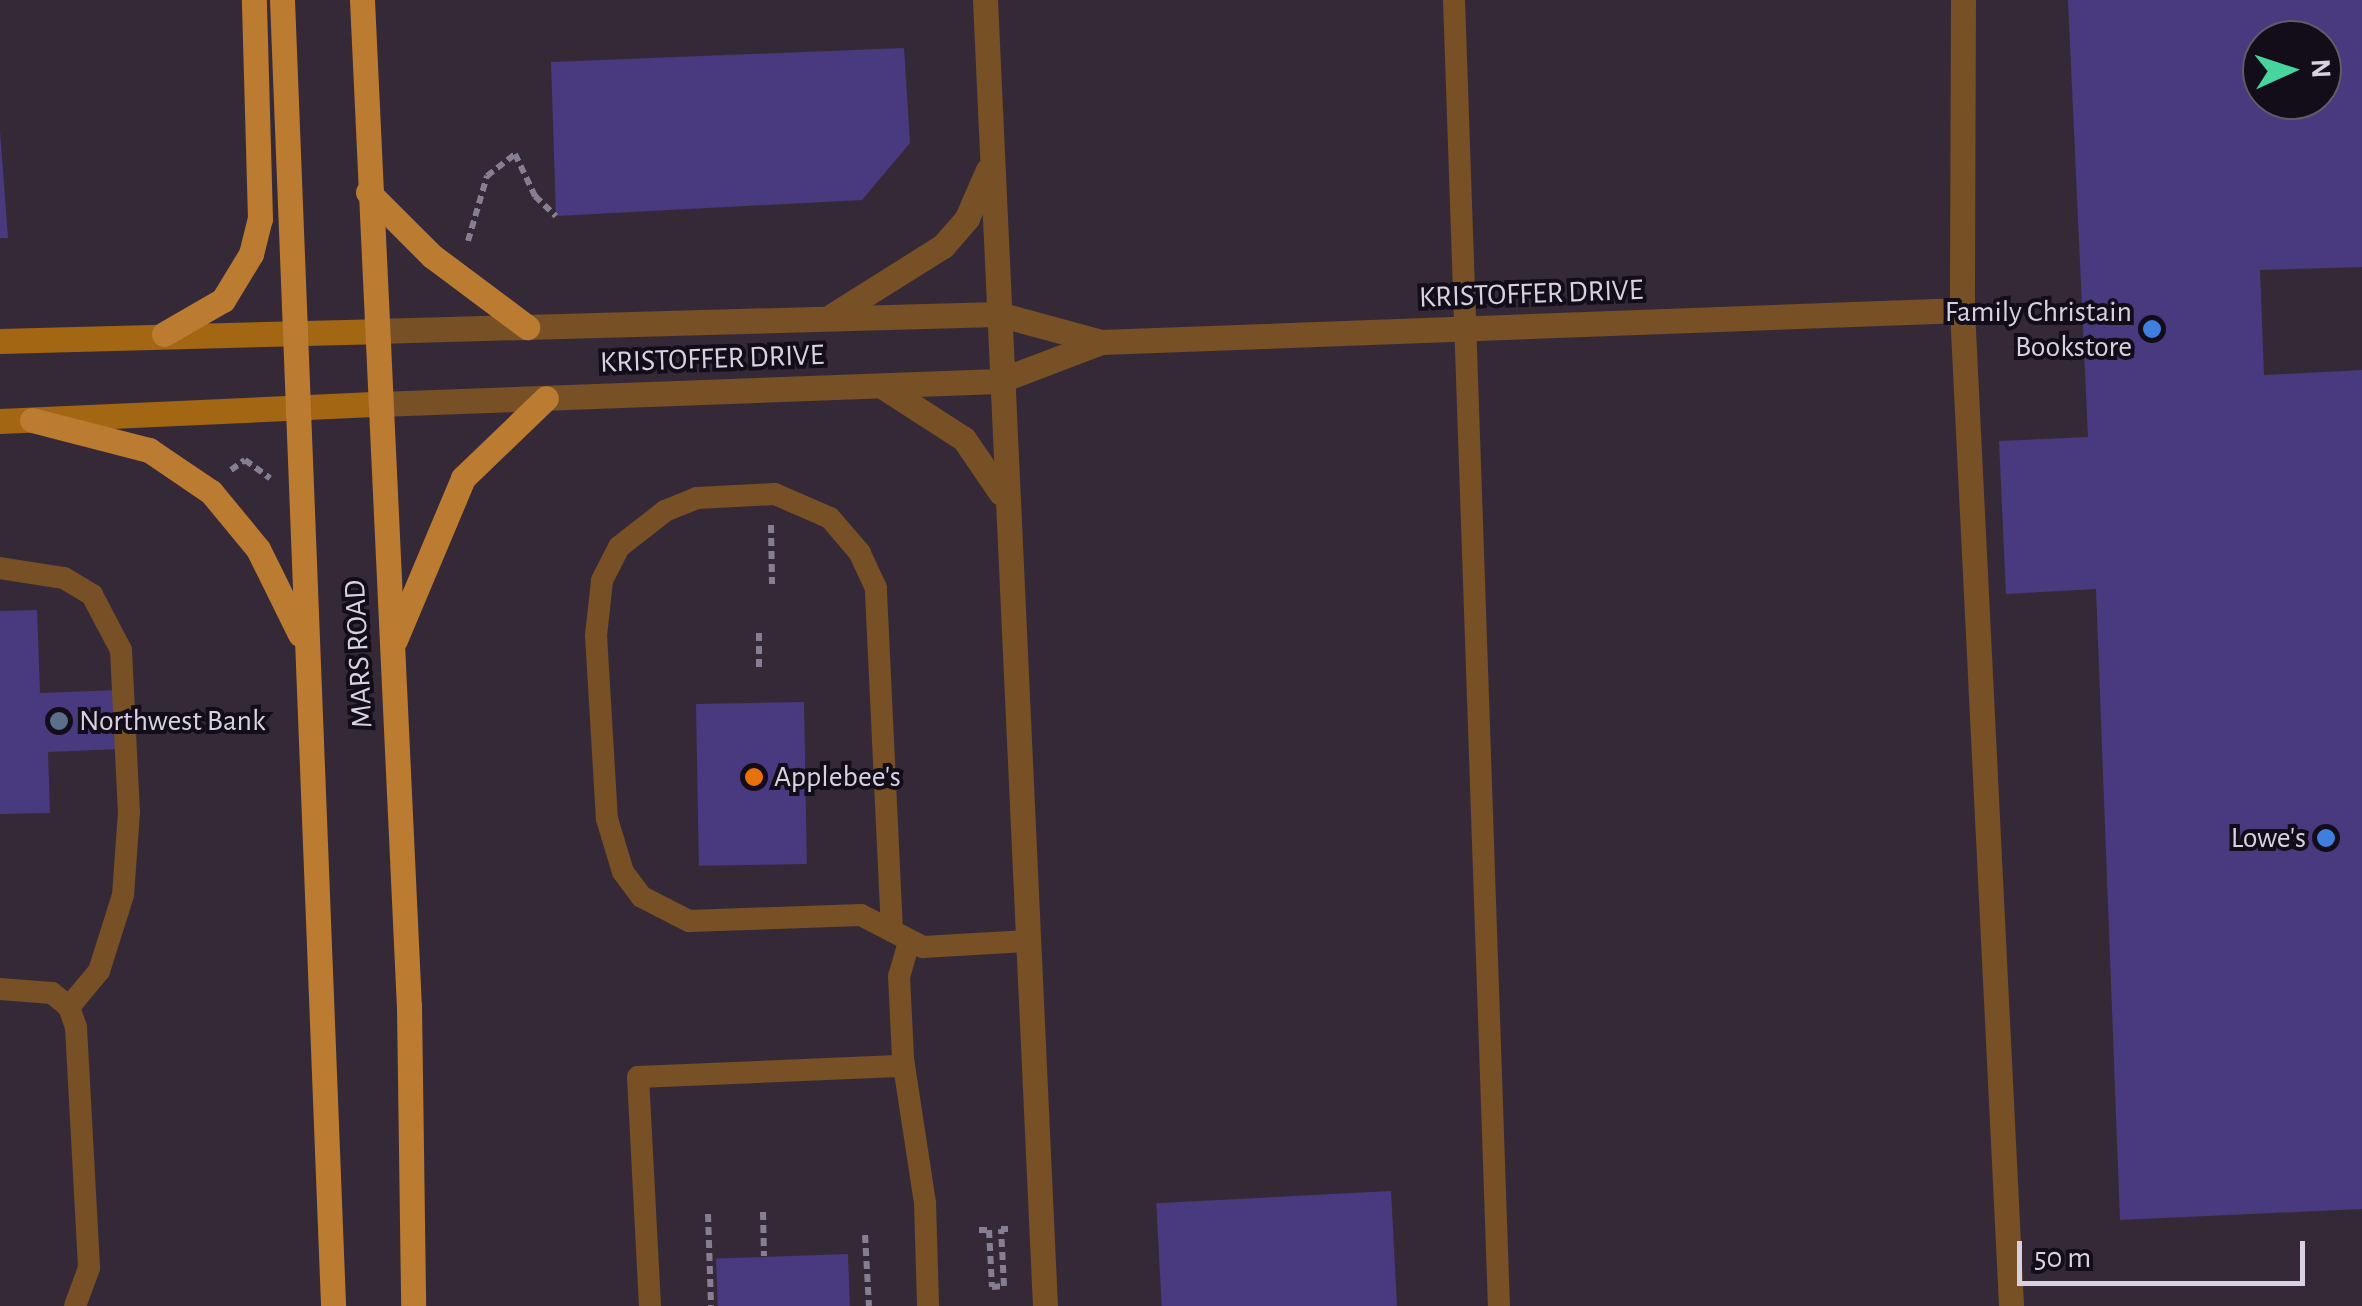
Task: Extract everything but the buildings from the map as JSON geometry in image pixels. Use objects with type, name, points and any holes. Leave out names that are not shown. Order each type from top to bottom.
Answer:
[{"type":"main road","points":[[164,334],[223,300],[251,254],[260,219],[254,0]]},
{"type":"main road","name":"MARS ROAD","points":[[282,0],[332,1306]]},
{"type":"main road","name":"MARS ROAD","points":[[362,0],[408,1006],[413,1306]]},
{"type":"main road","points":[[368,192],[432,256],[527,327]]},
{"type":"main road","points":[[391,649],[463,478],[546,398]]},
{"type":"main road","points":[[32,420],[150,450],[211,492],[258,548],[306,648]]},
{"type":"street","points":[[985,0],[999,382],[1045,1306]]},
{"type":"street","points":[[1963,0],[1962,310],[2012,1306]]},
{"type":"street","points":[[826,318],[944,246],[983,190],[991,156]]},
{"type":"street","name":"KRISTOFFER DRIVE","points":[[376,331],[998,314],[1101,342],[1962,310]]},
{"type":"street","points":[[0,341],[376,331]]},
{"type":"street","name":"KRISTOFFER DRIVE","points":[[379,404],[999,382],[1101,342]]},
{"type":"street","points":[[881,386],[964,439],[990,472],[1006,510]]},
{"type":"street","points":[[0,422],[379,404]]},
{"type":"lane","points":[[1454,0],[1499,1306]]},
{"type":"lane","points":[[928,1306],[925,1203],[904,1066],[900,936],[876,588],[860,552],[830,518],[770,494],[697,498],[665,511],[619,547],[602,581],[596,635],[607,820],[622,872],[661,912],[722,922],[861,916],[900,936],[950,949],[1027,941]]},
{"type":"lane","points":[[0,568],[64,578],[92,595],[122,650],[129,812],[123,895],[98,971],[69,1007]]},
{"type":"lane","points":[[0,989],[52,993],[69,1007],[76,1027],[89,1268],[75,1306]]},
{"type":"lane","points":[[650,1306],[638,1077],[904,1066]]},
{"type":"path","points":[[468,242],[488,176],[515,154],[535,196],[556,216]]},
{"type":"path","points":[[227,473],[245,460],[275,481]]},
{"type":"path","points":[[770,494],[772,584]]},
{"type":"path","points":[[759,634],[759,667]]},
{"type":"path","points":[[763,1212],[764,1256]]},
{"type":"path","points":[[708,1214],[710,1306]]},
{"type":"path","points":[[979,1230],[989,1230],[992,1286],[1004,1286],[1001,1229],[1008,1229]]},
{"type":"path","points":[[865,1235],[868,1306]]},
{"type":"shaded area","points":[[0,0],[2362,0],[2362,1306],[0,1306]]},
{"type":"place","name":"Family Christain Bookstore","points":[[2152,329]]},
{"type":"place","name":"Northwest Bank","points":[[59,721]]},
{"type":"place","name":"Applebee's","points":[[754,777]]},
{"type":"place","name":"Lowe's","points":[[2326,838]]}]
